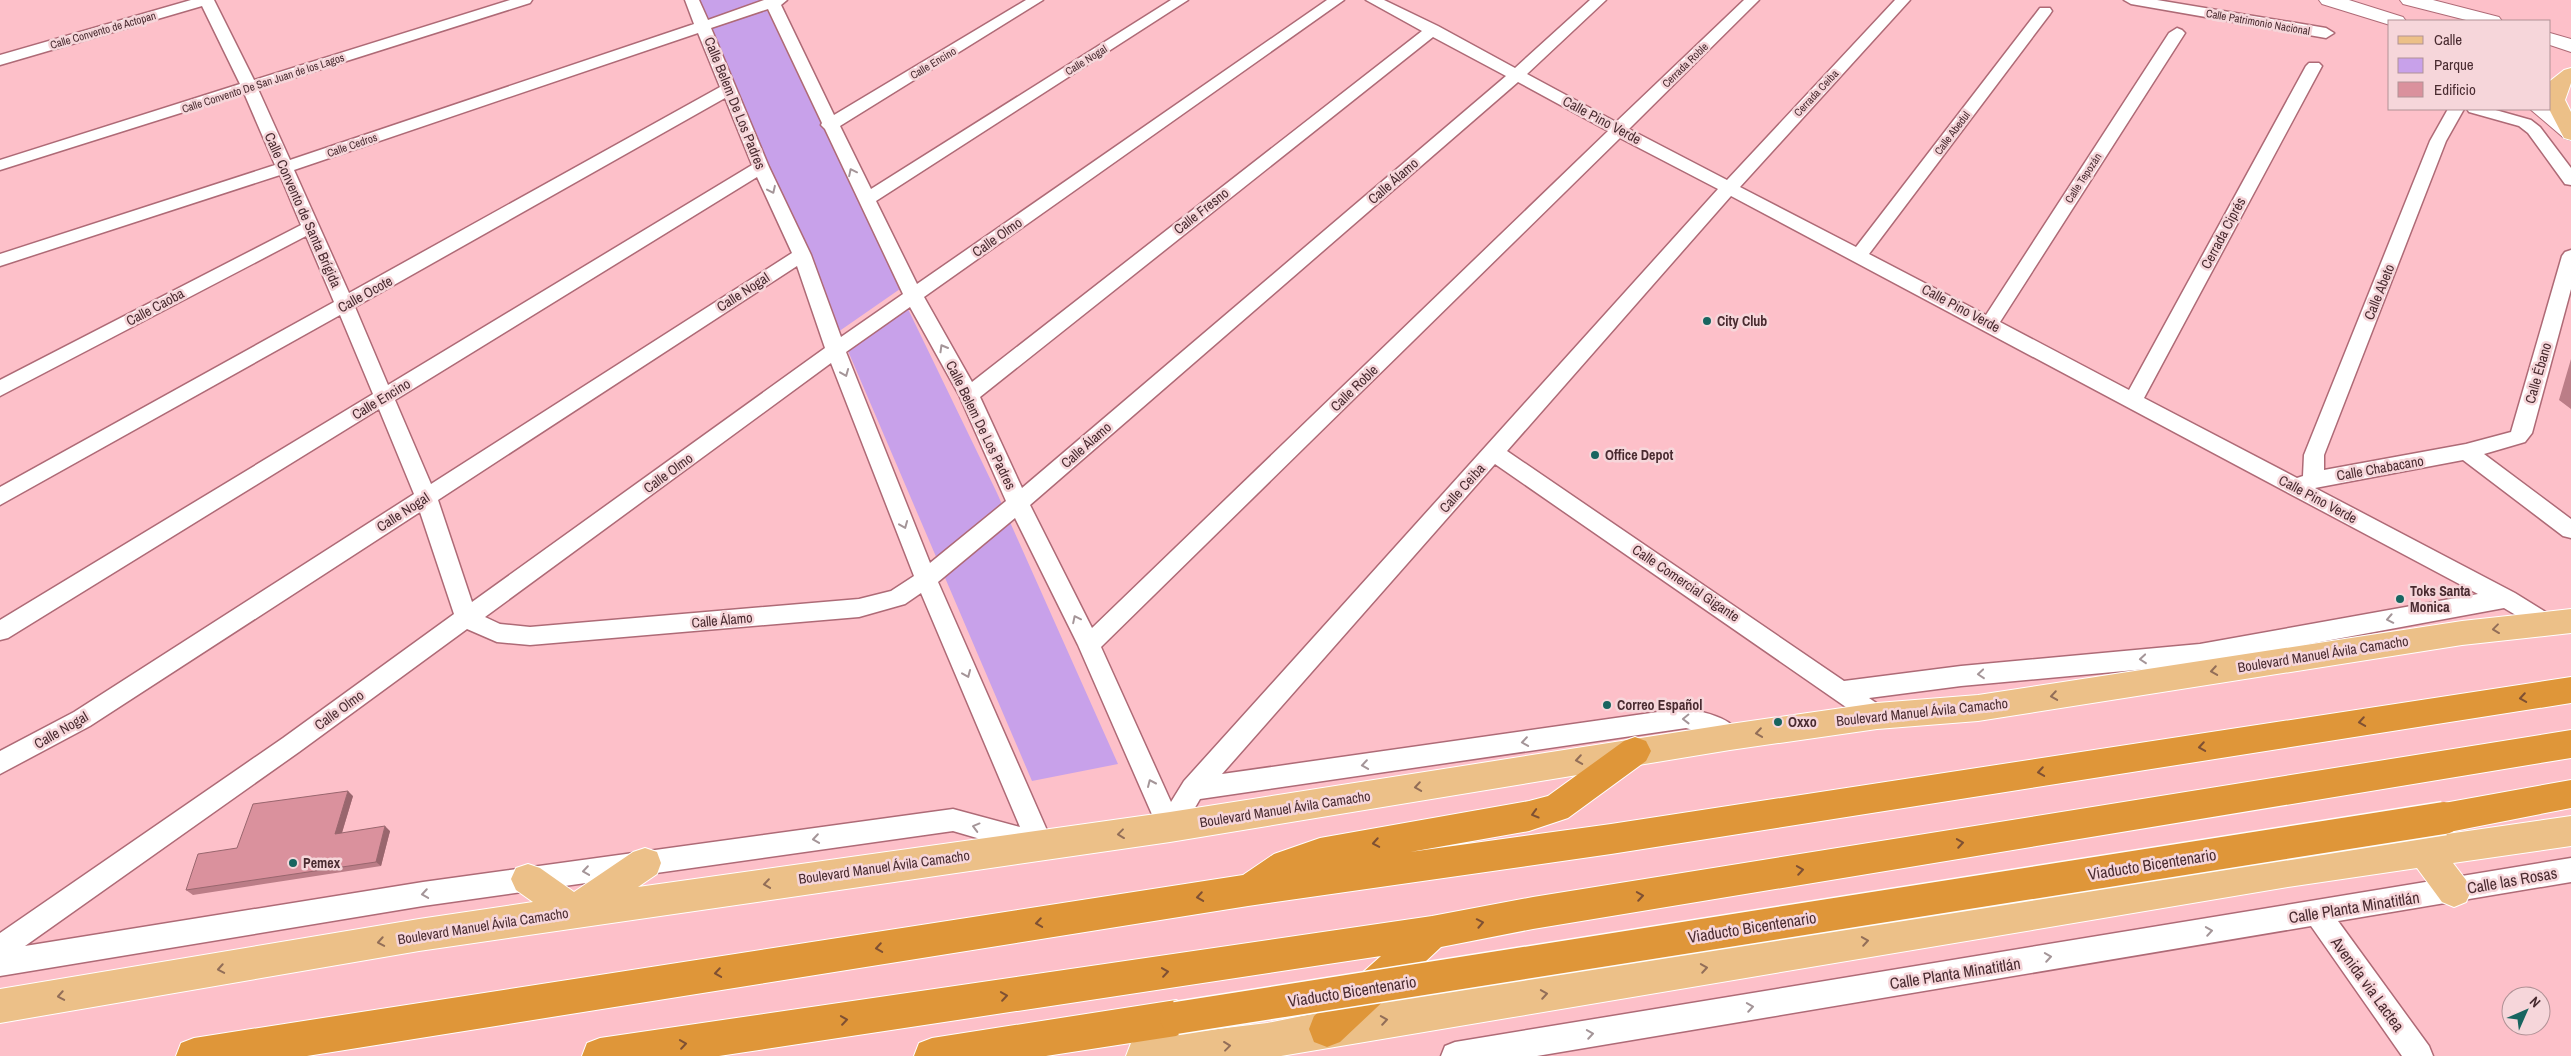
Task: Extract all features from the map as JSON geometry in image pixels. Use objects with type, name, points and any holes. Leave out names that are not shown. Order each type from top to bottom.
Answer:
[{"type":"highway","points":[[194,1056],[1248,890],[1611,839],[2571,690]]},
{"type":"highway","points":[[600,1056],[1432,932],[1543,912],[2571,744]]},
{"type":"highway","points":[[1248,890],[1286,865],[1320,853],[1529,816],[1556,808],[1635,751]]},
{"type":"highway","name":"Viaducto Bicentenario","points":[[932,1056],[2434,820],[2571,794]]},
{"type":"highway","points":[[1326,1029],[1432,932]]},
{"type":"main road","points":[[2329,0],[2393,20]]},
{"type":"main road","points":[[2410,0],[2488,20]]},
{"type":"main road","points":[[2551,40],[2571,46]]},
{"type":"main road","points":[[2571,74],[2559,82],[2555,100],[2571,134]]},
{"type":"main road","points":[[2532,116],[2571,134]]},
{"type":"main road","name":"Boulevard Manuel Ávila Camacho","points":[[0,1006],[419,935],[1040,844],[1170,827],[1635,751],[1877,716],[1978,708],[2558,622]]},
{"type":"main road","points":[[1144,1056],[1271,1048],[1326,1029],[2288,872],[2571,831]]},
{"type":"main road","points":[[2425,852],[2454,891]]},
{"type":"main road","points":[[528,879],[574,912],[645,863]]},
{"type":"street","name":"Calle Convento de Actopan","points":[[0,60],[206,0]]},
{"type":"street","name":"Calle Convento de Santa Brígida","points":[[206,0],[250,88],[284,168],[312,227],[426,497],[467,619]]},
{"type":"street","name":"Calle Convento De San Juan de los Lagos","points":[[0,165],[525,0]]},
{"type":"street","name":"Calle Belem De Los Padres","points":[[692,0],[761,167],[802,255],[836,351],[926,579],[1040,844]]},
{"type":"street","name":"Calle Encino","points":[[829,125],[1036,0]]},
{"type":"street","name":"Calle Nogal","points":[[866,200],[1181,0]]},
{"type":"street","name":"Calle Olmo","points":[[0,948],[467,619],[913,295],[1337,0]]},
{"type":"street","name":"Calle Pino Verde","points":[[1373,0],[1518,74],[1620,130],[1990,323],[2133,401],[2304,483],[2507,599],[2558,622]]},
{"type":"street","name":"Calle Álamo","points":[[467,619],[497,633],[530,636],[849,609],[897,598],[926,579],[1018,503],[1518,74],[1599,0]]},
{"type":"street","name":"Cerrada Roble","points":[[1620,130],[1752,0]]},
{"type":"street","name":"Cerrada Ceiba","points":[[1731,188],[1903,0]]},
{"type":"street","name":"Calle Patrimonio Nacional","points":[[2131,0],[2326,33]]},
{"type":"street","name":"Calle Belem De Los Padres","points":[[774,1],[829,125],[913,295],[969,395],[1018,503],[1089,646],[1170,827]]},
{"type":"street","points":[[704,26],[774,1]]},
{"type":"street","name":"Calle Abedul","points":[[1859,255],[2045,11]]},
{"type":"street","name":"Calle Cedros","points":[[0,260],[284,168],[704,26]]},
{"type":"street","name":"Calle Fresno","points":[[969,395],[1432,29]]},
{"type":"street","name":"Calle Tepozán","points":[[1990,323],[2177,33]]},
{"type":"street","name":"Cerrada Ciprés","points":[[2133,401],[2314,66]]},
{"type":"street","name":"Calle Ocote","points":[[0,497],[729,88]]},
{"type":"street","name":"Calle Abeto","points":[[2304,483],[2438,140],[2455,110]]},
{"type":"street","points":[[2483,110],[2532,116],[2534,130],[2571,180]]},
{"type":"street","name":"Calle Roble","points":[[1089,646],[1620,130]]},
{"type":"street","name":"Calle Encino","points":[[0,630],[761,167]]},
{"type":"street","name":"Calle Ceiba","points":[[1170,827],[1193,789],[1731,188]]},
{"type":"street","name":"Calle Caoba","points":[[0,389],[266,249],[312,227]]},
{"type":"street","name":"Calle Nogal","points":[[0,763],[82,719],[802,255]]},
{"type":"street","name":"Calle Ébano","points":[[2466,452],[2513,440],[2522,433],[2571,256]]},
{"type":"street","name":"Calle Comercial Gigante","points":[[1494,452],[1877,716]]},
{"type":"street","points":[[2466,452],[2571,530]]},
{"type":"street","name":"Calle Chabacano","points":[[2304,483],[2466,452]]},
{"type":"street","name":"Boulevard Manuel Ávila Camacho","points":[[1843,691],[1961,676],[2200,654],[2458,606],[2507,599]]},
{"type":"street","points":[[1193,789],[1686,718],[1710,724],[1730,737]]},
{"type":"street","points":[[0,963],[528,879],[953,820],[1040,844]]},
{"type":"street","name":"Calle las Rosas","points":[[2454,891],[2571,870]]},
{"type":"street","name":"Calle Planta Minatitlán","points":[[1455,1056],[2454,891]]},
{"type":"street","name":"Avenida via Lactea","points":[[2316,913],[2419,1056]]},
{"type":"green space","points":[[698,0],[763,0],[765,3],[707,21]]},
{"type":"green space","points":[[767,10],[900,289],[838,332],[710,28]]},
{"type":"green space","points":[[908,309],[997,493],[1118,764],[1032,781],[848,351]]},
{"type":"building","points":[[348,791],[335,834],[385,826],[376,862],[186,890],[198,854],[237,848],[253,804]]},
{"type":"place","name":"City Club","points":[[1707,321]]},
{"type":"place","name":"Office Depot","points":[[1595,455]]},
{"type":"place","name":"Toks Santa Monica","points":[[2400,599]]},
{"type":"place","name":"Correo Español","points":[[1607,705]]},
{"type":"place","name":"Oxxo","points":[[1778,722]]},
{"type":"place","name":"Pemex","points":[[293,863]]}]
